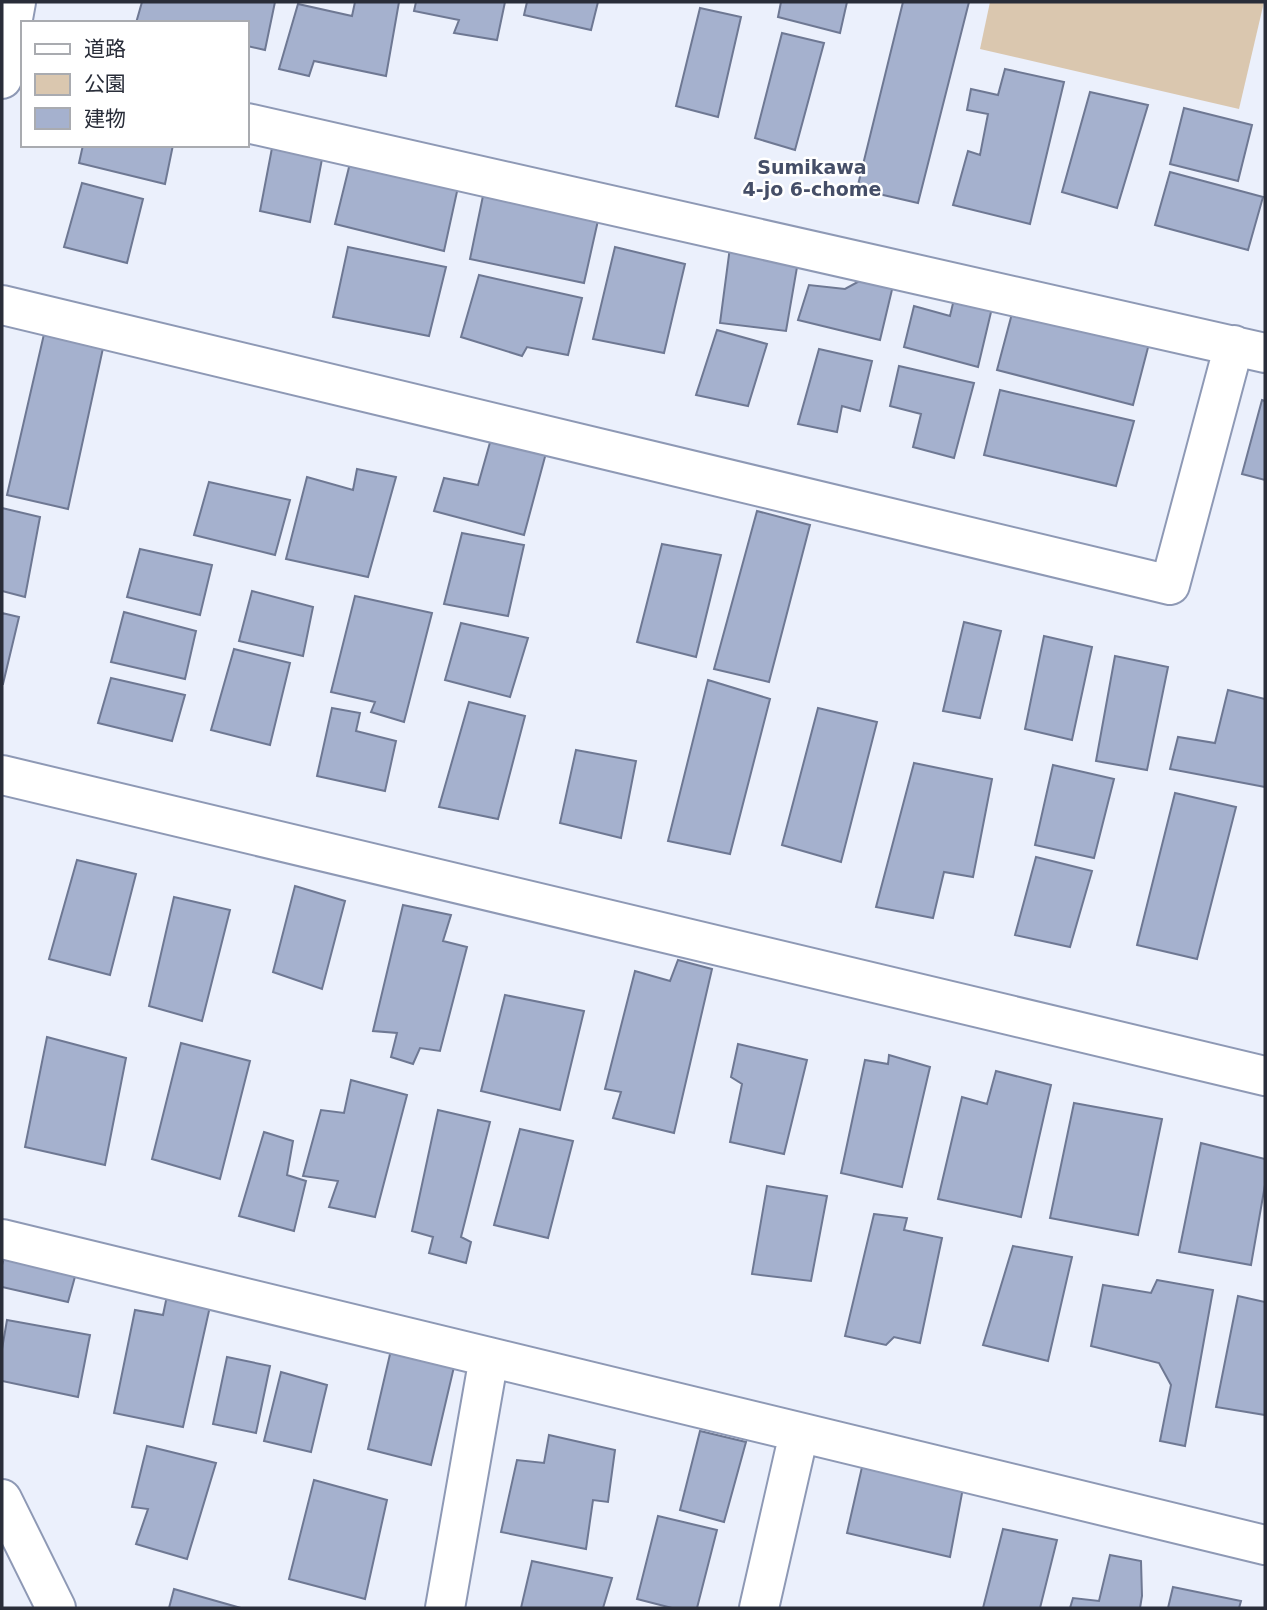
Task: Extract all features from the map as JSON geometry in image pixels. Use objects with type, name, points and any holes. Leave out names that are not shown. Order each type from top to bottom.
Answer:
[{"type":"street","points":[[9,73],[16,2]]},
{"type":"street","points":[[2,305],[1170,586],[1250,349],[248,123]]},
{"type":"street","points":[[2,775],[1265,1076]]},
{"type":"street","points":[[2,1239],[1265,1545]]},
{"type":"street","points":[[445,1608],[489,1357]]},
{"type":"street","points":[[759,1608],[799,1433]]},
{"type":"street","points":[[2,1499],[56,1608]]},
{"type":"green space","points":[[990,2],[1264,2],[1239,109],[980,49]]},
{"type":"building","points":[[142,2],[275,2],[265,50],[248,46],[248,21],[137,21]]},
{"type":"building","points":[[355,2],[399,2],[386,76],[314,61],[309,76],[279,69],[298,4],[352,16]]},
{"type":"building","points":[[416,2],[505,2],[497,40],[454,33],[459,20],[414,11]]},
{"type":"building","points":[[527,2],[598,2],[591,30],[524,15]]},
{"type":"building","points":[[781,2],[847,2],[840,33],[778,17]]},
{"type":"building","points":[[903,2],[969,2],[918,203],[857,189]]},
{"type":"building","points":[[700,8],[741,17],[718,117],[676,106]]},
{"type":"building","points":[[782,33],[824,43],[795,150],[755,138]]},
{"type":"building","points":[[1005,69],[1064,82],[1030,224],[953,205],[968,151],[980,155],[988,114],[967,110],[971,89],[998,95]]},
{"type":"building","points":[[1090,92],[1148,105],[1117,208],[1062,192]]},
{"type":"building","points":[[1184,108],[1252,125],[1238,181],[1170,164]]},
{"type":"building","points":[[276,127],[326,138],[310,222],[260,211]]},
{"type":"building","points":[[83,147],[173,147],[165,184],[79,163]]},
{"type":"building","points":[[351,159],[458,187],[444,251],[335,224]]},
{"type":"building","points":[[1170,172],[1263,197],[1248,250],[1155,225]]},
{"type":"building","points":[[82,183],[143,199],[127,263],[64,247]]},
{"type":"building","points":[[484,191],[599,216],[584,283],[470,259]]},
{"type":"building","points":[[732,232],[801,244],[786,331],[720,323]]},
{"type":"building","points":[[348,247],[446,267],[429,336],[333,317]]},
{"type":"building","points":[[615,247],[685,264],[664,353],[593,339]]},
{"type":"building","points":[[874,273],[895,277],[880,340],[798,320],[809,285],[845,289]]},
{"type":"building","points":[[479,275],[582,298],[568,355],[527,347],[522,356],[461,337]]},
{"type":"building","points":[[958,282],[996,291],[978,367],[904,347],[914,306],[950,316]]},
{"type":"building","points":[[1014,306],[1151,336],[1133,405],[997,370]]},
{"type":"building","points":[[47,321],[105,339],[68,509],[7,495]]},
{"type":"building","points":[[717,330],[767,344],[748,406],[696,395]]},
{"type":"building","points":[[819,349],[872,361],[860,411],[842,406],[837,432],[798,424]]},
{"type":"building","points":[[899,366],[974,383],[954,458],[913,447],[921,414],[890,406]]},
{"type":"building","points":[[1000,390],[1134,421],[1116,486],[984,455]]},
{"type":"building","points":[[1262,400],[1265,401],[1265,480],[1242,474]]},
{"type":"building","points":[[491,439],[546,453],[524,535],[434,511],[444,478],[478,485]]},
{"type":"building","points":[[357,469],[396,477],[368,577],[286,559],[307,477],[353,490]]},
{"type":"building","points":[[209,482],[290,500],[275,555],[194,535]]},
{"type":"building","points":[[2,508],[40,517],[25,597],[2,591]]},
{"type":"building","points":[[757,511],[810,525],[769,682],[714,669]]},
{"type":"building","points":[[462,533],[524,545],[508,616],[444,604]]},
{"type":"building","points":[[662,544],[721,555],[696,657],[637,642]]},
{"type":"building","points":[[140,549],[212,565],[200,615],[127,597]]},
{"type":"building","points":[[252,591],[313,607],[303,656],[239,641]]},
{"type":"building","points":[[355,596],[432,613],[404,722],[371,712],[375,702],[331,692]]},
{"type":"building","points":[[124,612],[196,631],[185,679],[111,662]]},
{"type":"building","points":[[2,613],[19,617],[3,684],[2,684]]},
{"type":"building","points":[[964,622],[1001,631],[980,718],[943,711]]},
{"type":"building","points":[[461,623],[528,638],[510,697],[445,680]]},
{"type":"building","points":[[1044,636],[1092,647],[1072,740],[1025,729]]},
{"type":"building","points":[[234,649],[290,663],[270,745],[211,730]]},
{"type":"building","points":[[1115,656],[1168,667],[1147,770],[1096,761]]},
{"type":"building","points":[[111,678],[185,695],[172,741],[98,723]]},
{"type":"building","points":[[708,680],[770,699],[730,854],[668,841]]},
{"type":"building","points":[[1228,690],[1265,699],[1265,787],[1170,769],[1178,737],[1215,743]]},
{"type":"building","points":[[469,702],[525,716],[498,819],[439,807]]},
{"type":"building","points":[[332,708],[360,713],[356,731],[396,741],[385,791],[317,776]]},
{"type":"building","points":[[818,708],[877,722],[841,862],[782,845]]},
{"type":"building","points":[[576,750],[636,761],[621,838],[560,823]]},
{"type":"building","points":[[914,763],[992,779],[973,877],[944,872],[933,918],[876,907]]},
{"type":"building","points":[[1053,765],[1114,779],[1094,858],[1035,845]]},
{"type":"building","points":[[1175,793],[1236,807],[1197,959],[1137,945]]},
{"type":"building","points":[[1036,857],[1092,871],[1070,947],[1015,935]]},
{"type":"building","points":[[77,860],[136,874],[110,975],[49,959]]},
{"type":"building","points":[[295,886],[345,901],[322,989],[273,972]]},
{"type":"building","points":[[174,897],[230,910],[202,1021],[149,1006]]},
{"type":"building","points":[[403,905],[451,915],[443,941],[467,947],[440,1051],[420,1048],[413,1064],[391,1057],[397,1033],[373,1031]]},
{"type":"building","points":[[678,960],[712,969],[674,1133],[613,1118],[621,1092],[605,1089],[635,971],[670,981]]},
{"type":"building","points":[[505,995],[584,1011],[560,1110],[481,1091]]},
{"type":"building","points":[[47,1037],[126,1058],[105,1165],[25,1147]]},
{"type":"building","points":[[181,1043],[250,1061],[220,1179],[152,1159]]},
{"type":"building","points":[[738,1044],[807,1060],[784,1154],[730,1142],[742,1084],[731,1077]]},
{"type":"building","points":[[889,1055],[930,1067],[902,1187],[841,1173],[865,1060],[888,1064]]},
{"type":"building","points":[[996,1071],[1051,1085],[1021,1217],[938,1199],[962,1097],[987,1104]]},
{"type":"building","points":[[351,1080],[407,1095],[375,1217],[329,1207],[338,1181],[303,1176],[321,1110],[344,1113]]},
{"type":"building","points":[[1074,1103],[1162,1119],[1138,1235],[1050,1218]]},
{"type":"building","points":[[438,1110],[490,1122],[461,1237],[471,1242],[466,1263],[429,1253],[433,1237],[412,1231]]},
{"type":"building","points":[[520,1129],[573,1141],[548,1238],[494,1225]]},
{"type":"building","points":[[264,1132],[293,1141],[287,1175],[306,1181],[294,1231],[239,1216]]},
{"type":"building","points":[[1201,1143],[1265,1159],[1265,1185],[1251,1265],[1179,1252]]},
{"type":"building","points":[[767,1186],[827,1196],[811,1281],[752,1274]]},
{"type":"building","points":[[874,1214],[907,1218],[904,1230],[942,1238],[920,1343],[894,1337],[886,1345],[845,1336]]},
{"type":"building","points":[[11,1228],[84,1244],[68,1302],[2,1287],[2,1265]]},
{"type":"building","points":[[1013,1246],[1072,1257],[1048,1361],[983,1345]]},
{"type":"building","points":[[173,1267],[217,1275],[183,1427],[114,1413],[135,1310],[163,1315]]},
{"type":"building","points":[[1157,1280],[1213,1290],[1185,1446],[1160,1441],[1171,1385],[1159,1363],[1091,1346],[1103,1285],[1151,1293]]},
{"type":"building","points":[[1238,1296],[1265,1302],[1265,1415],[1216,1407]]},
{"type":"building","points":[[7,1320],[90,1335],[78,1397],[2,1381],[2,1349]]},
{"type":"building","points":[[394,1337],[457,1354],[431,1465],[368,1449]]},
{"type":"building","points":[[227,1357],[270,1366],[256,1433],[213,1424]]},
{"type":"building","points":[[281,1372],[327,1385],[311,1452],[264,1441]]},
{"type":"building","points":[[700,1431],[746,1442],[724,1522],[680,1510]]},
{"type":"building","points":[[549,1435],[615,1450],[608,1502],[593,1500],[586,1549],[501,1532],[517,1460],[544,1463]]},
{"type":"building","points":[[147,1446],[216,1463],[187,1559],[136,1544],[148,1509],[132,1507]]},
{"type":"building","points":[[862,1467],[966,1472],[950,1557],[847,1533]]},
{"type":"building","points":[[314,1480],[387,1500],[365,1599],[289,1579]]},
{"type":"building","points":[[658,1516],[717,1530],[697,1608],[672,1608],[637,1599]]},
{"type":"building","points":[[1003,1529],[1057,1540],[1040,1608],[983,1608]]},
{"type":"building","points":[[1110,1555],[1141,1561],[1140,1608],[1070,1608],[1073,1598],[1099,1601]]},
{"type":"building","points":[[532,1561],[612,1578],[603,1608],[521,1608]]},
{"type":"building","points":[[1173,1587],[1241,1601],[1239,1608],[1168,1608]]},
{"type":"building","points":[[174,1589],[241,1608],[169,1608]]},
{"type":"district","name":"Sumikawa 4-jo 6-chome","points":[[812,178]]}]
